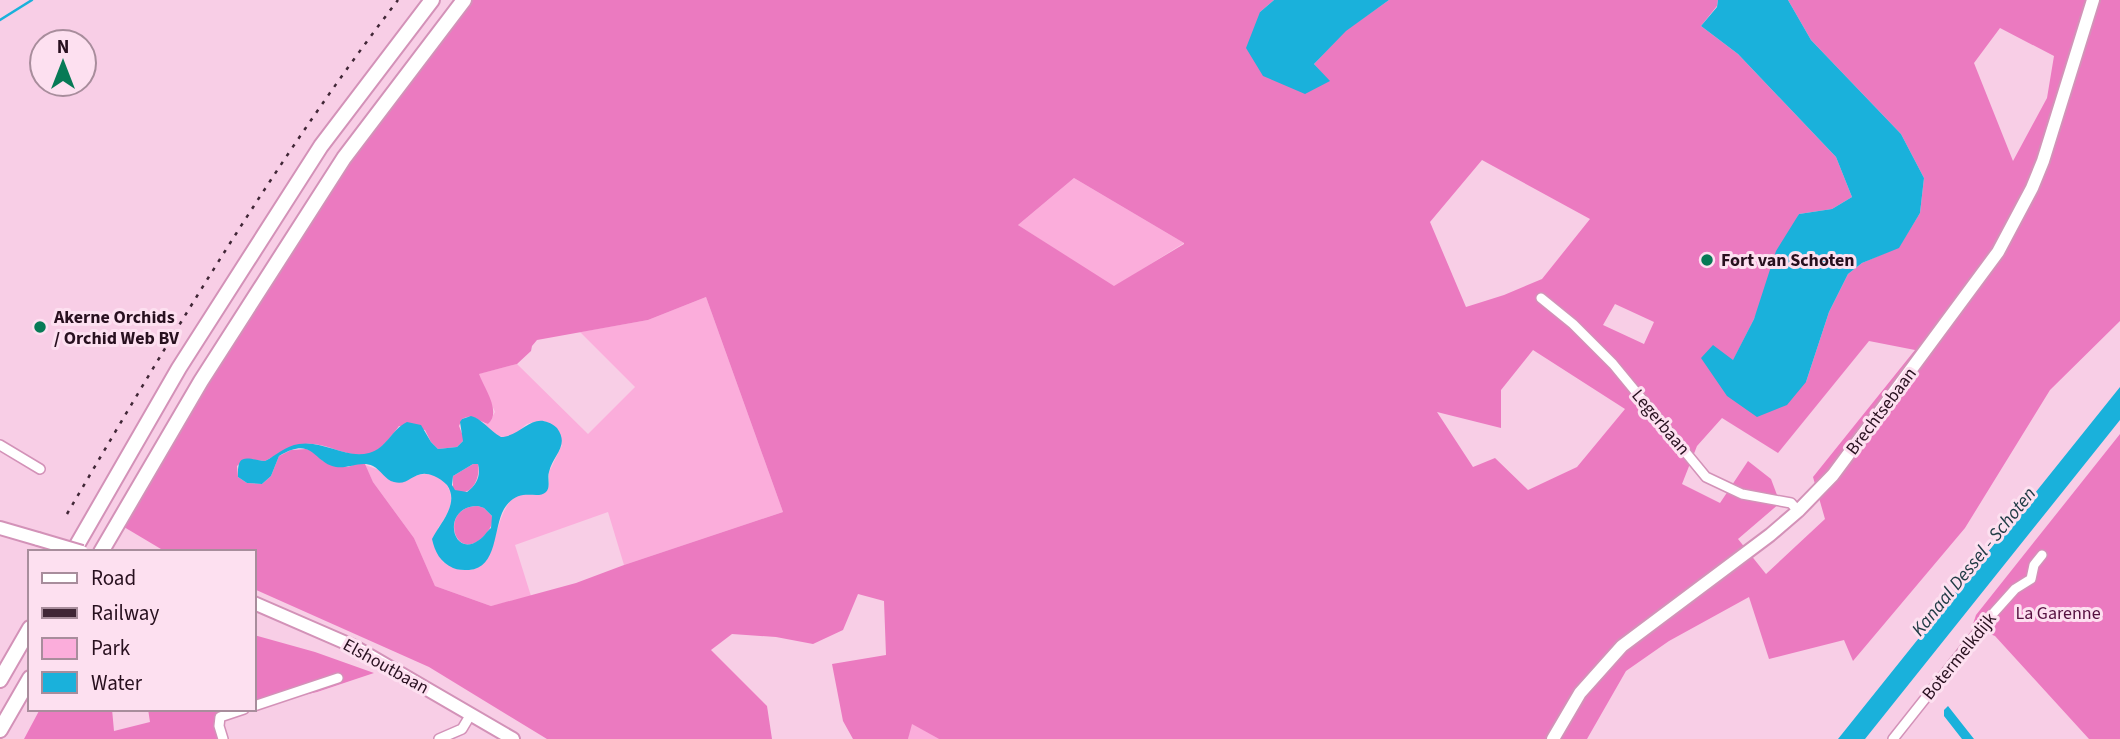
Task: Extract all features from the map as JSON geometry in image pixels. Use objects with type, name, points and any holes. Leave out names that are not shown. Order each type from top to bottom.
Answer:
[{"type":"highway","points":[[75,550],[179,368],[321,146],[432,0]]},
{"type":"highway","points":[[102,550],[201,381],[344,158],[464,0]]},
{"type":"highway","points":[[0,680],[28,631]]},
{"type":"highway","points":[[0,730],[28,681]]},
{"type":"main road","name":"Brechtsebaan","points":[[1553,739],[1580,692],[1622,646],[1770,536],[1833,475],[1998,252],[2043,162],[2093,0]]},
{"type":"main road","points":[[0,528],[75,550]]},
{"type":"main road","name":"Elshoutbaan","points":[[256,605],[302,622],[353,646],[513,739]]},
{"type":"street","name":"Legerbaan","points":[[1541,298],[1573,324],[1606,357],[1706,477],[1742,494],[1791,503],[1798,511]]},
{"type":"street","points":[[0,445],[40,469]]},
{"type":"street","name":"Botermelkdijk","points":[[1893,739],[1989,618],[2015,589],[2031,579],[2034,565],[2042,555]]},
{"type":"street","points":[[256,705],[338,678]]},
{"type":"street","points":[[223,739],[219,726],[220,717],[238,711]]},
{"type":"street","points":[[439,739],[461,729],[471,714]]},
{"type":"green space","points":[[473,0],[1274,0],[1260,12],[1329,81],[1314,64],[1345,31],[1389,0],[1718,0],[1717,6],[1701,26],[1738,54],[1836,157],[1852,197],[1832,209],[1799,214],[1733,361],[1701,357],[1806,382],[1829,312],[1848,274],[1862,263],[1899,247],[1920,213],[1924,178],[1901,134],[1811,40],[1788,0],[2120,0],[2120,321],[2050,390],[1965,528],[1853,661],[1844,640],[1769,659],[1749,597],[1669,641],[1626,671],[1587,739],[939,739],[912,724],[908,739],[853,739],[843,721],[832,664],[886,655],[884,601],[858,594],[843,630],[813,644],[776,637],[732,634],[711,650],[767,706],[772,739],[547,739],[429,667],[256,590],[256,550],[163,550],[124,527],[207,385],[350,163]],"holes":[[[2000,28],[2054,56],[2047,98],[2013,161],[1974,63]],[[1482,160],[1590,219],[1542,279],[1466,307],[1430,222]],[[1074,178],[1184,244],[1114,286],[1018,225]],[[706,297],[783,512],[576,583],[491,606],[435,586],[414,538],[373,482],[365,464],[348,467],[323,461],[313,451],[291,450],[279,456],[271,476],[262,484],[247,483],[238,477],[237,466],[245,459],[265,461],[299,445],[314,444],[350,454],[368,454],[383,446],[399,426],[425,430],[438,449],[457,447],[463,441],[459,426],[462,419],[473,417],[488,424],[492,419],[493,407],[479,374],[517,364],[531,351],[537,340],[648,320]],[[1615,304],[1654,322],[1644,344],[1603,325]],[[1869,341],[1915,350],[1813,477],[1825,519],[1766,574],[1738,539],[1780,503],[1771,479],[1748,461],[1720,503],[1682,484],[1697,446],[1722,418],[1778,453]],[[1533,350],[1625,409],[1577,467],[1528,490],[1495,458],[1473,467],[1437,412],[1501,428],[1501,390]]]},
{"type":"green space","points":[[1074,178],[1184,243],[1114,287],[1018,225]]},
{"type":"green space","points":[[706,297],[783,512],[624,565],[608,512],[515,545],[531,596],[491,606],[435,586],[414,538],[373,482],[365,465],[408,480],[426,474],[443,481],[450,492],[451,502],[438,528],[443,562],[465,570],[479,566],[488,554],[508,505],[519,495],[536,495],[549,486],[549,472],[562,445],[545,421],[527,424],[509,437],[496,435],[489,430],[483,423],[488,424],[495,412],[478,374],[517,364],[588,434],[635,387],[580,332],[648,320]]},
{"type":"green space","name":"La Garenne","points":[[2120,434],[2120,739],[2089,739],[1995,636],[1975,628],[1973,624],[1976,615]]},
{"type":"green space","points":[[473,464],[478,464],[478,476],[473,486],[464,492],[453,489],[453,476]]},
{"type":"green space","points":[[478,506],[492,516],[491,524],[484,536],[473,543],[465,544],[458,540],[454,523],[458,515],[466,509]]},
{"type":"green space","points":[[256,636],[315,652],[374,673],[317,692],[256,706]]},
{"type":"green space","points":[[39,711],[112,711],[114,731],[150,722],[148,711],[229,711],[217,714],[222,739],[24,739]]},
{"type":"green space","points":[[911,723],[939,739],[908,739]]},
{"type":"water","points":[[1274,0],[1389,0],[1346,31],[1314,64],[1330,81],[1305,94],[1263,76],[1246,48],[1260,12]]},
{"type":"water","points":[[1718,0],[1788,0],[1811,40],[1901,134],[1924,178],[1920,213],[1899,248],[1862,263],[1848,274],[1829,312],[1806,382],[1787,405],[1757,417],[1727,396],[1701,358],[1713,345],[1733,360],[1754,319],[1776,251],[1799,214],[1832,209],[1852,197],[1836,157],[1738,54],[1701,26],[1717,7]]},
{"type":"water","points":[[2120,387],[2120,420],[1865,739],[1838,739]]},
{"type":"water","points":[[475,417],[501,437],[541,421],[557,428],[562,440],[549,472],[546,492],[522,495],[510,502],[504,509],[490,555],[478,568],[453,568],[441,560],[437,552],[432,539],[447,513],[451,499],[447,485],[434,476],[422,474],[404,482],[394,482],[368,464],[336,467],[328,465],[312,452],[299,448],[279,456],[271,476],[262,484],[247,483],[238,477],[239,464],[244,459],[265,461],[299,444],[308,443],[351,454],[369,453],[380,447],[407,422],[421,425],[438,449],[457,447],[463,441],[460,422],[462,419]],"holes":[[[473,464],[478,464],[479,468],[476,483],[467,492],[455,490],[452,485],[453,476]],[[478,506],[492,516],[491,528],[479,540],[470,544],[462,543],[457,538],[454,522],[458,514],[466,508]]]},
{"type":"water","points":[[1948,706],[1974,739],[1962,739],[1944,716],[1944,710]]},
{"type":"waterway","points":[[0,20],[32,0]]},
{"type":"railway","points":[[67,514],[184,317],[266,187],[352,61],[398,0]]},
{"type":"place","name":"Fort van Schoten","points":[[1707,260]]},
{"type":"place","name":"Akerne Orchids / Orchid Web BV","points":[[40,327]]},
{"type":"water label","name":"Kanaal Dessel - Schoten","points":[[1973,561]]}]
